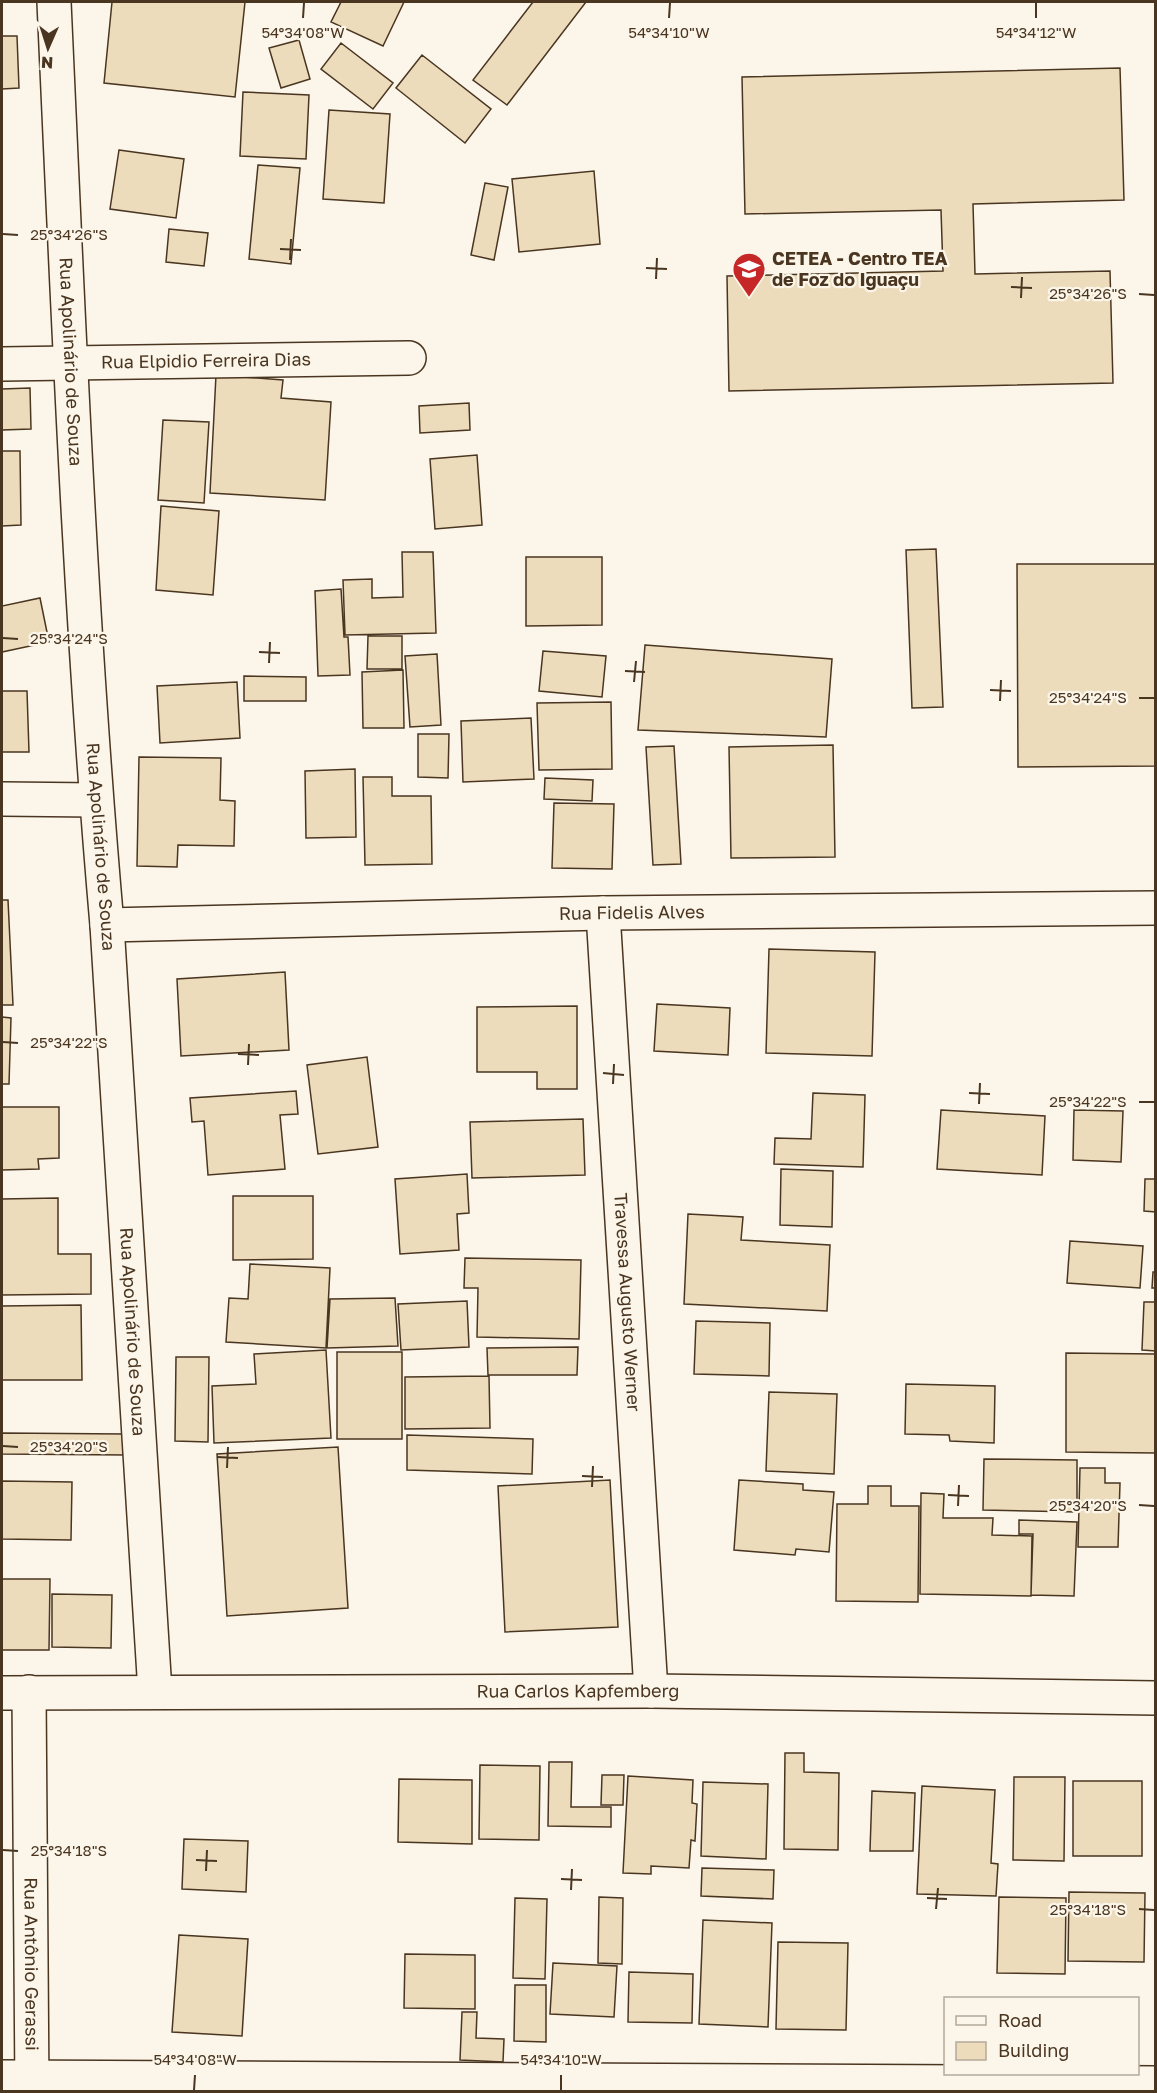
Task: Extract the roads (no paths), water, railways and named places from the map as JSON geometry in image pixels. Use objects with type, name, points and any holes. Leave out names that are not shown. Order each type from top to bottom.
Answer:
[{"type":"street","name":"Rua Apolinário de Souza","points":[[54,2],[71,363],[96,800],[107,925],[155,1692]]},
{"type":"street","name":"Rua Elpidio Ferreira Dias","points":[[2,364],[409,358]]},
{"type":"street","points":[[2,799],[96,800]]},
{"type":"street","name":"Rua Fidelis Alves","points":[[107,925],[603,913],[1155,908]]},
{"type":"street","name":"Travessa Augusto Werner","points":[[603,913],[651,1691]]},
{"type":"street","name":"Rua Carlos Kapfemberg","points":[[15,1693],[651,1691],[1155,1698]]},
{"type":"street","name":"Rua Antônio Gerassi","points":[[15,1693],[22,2082]]},
{"type":"street","points":[[22,2082],[1155,2083]]},
{"type":"place","name":"CETEA - Centro TEA de Foz do Iguaçu","points":[[749,298]]}]
